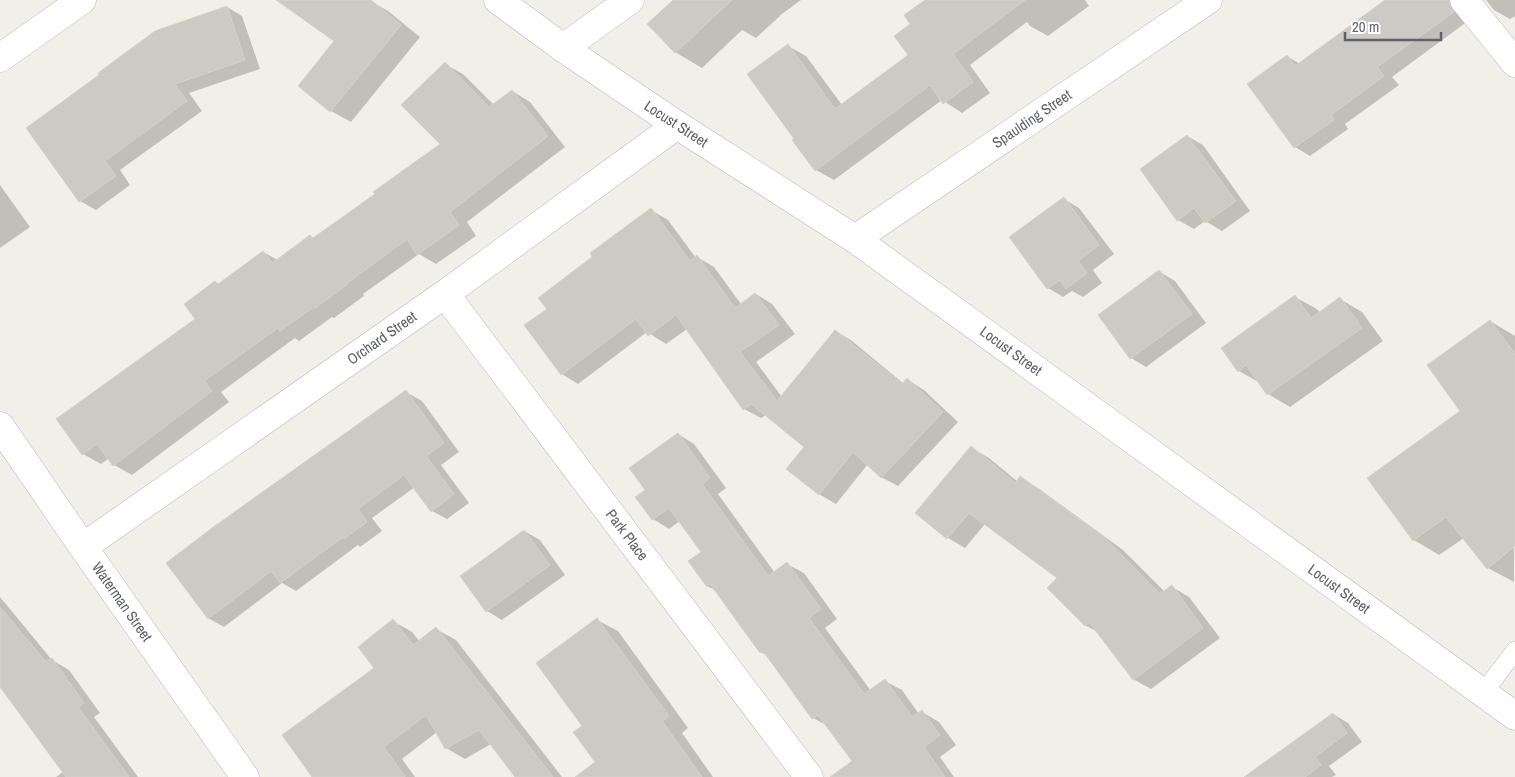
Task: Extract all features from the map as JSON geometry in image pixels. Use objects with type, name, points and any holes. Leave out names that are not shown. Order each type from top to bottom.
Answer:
[{"type":"street","points":[[0,58],[82,0]]},
{"type":"street","name":"Locust Street","points":[[498,0],[563,48],[677,125],[855,238],[1515,716]]},
{"type":"street","points":[[563,48],[630,0]]},
{"type":"street","name":"Spaulding Street","points":[[855,238],[1208,0]]},
{"type":"street","points":[[1464,0],[1515,63]]},
{"type":"street","name":"Orchard Street","points":[[83,547],[445,294],[677,125]]},
{"type":"street","name":"Park Place","points":[[445,294],[809,777]]},
{"type":"street","name":"Waterman Street","points":[[0,426],[245,777]]},
{"type":"lane","points":[[1483,693],[1515,651]]},
{"type":"building","points":[[276,0],[371,0],[401,25],[330,112],[298,86],[334,41]]},
{"type":"building","points":[[673,0],[732,0],[675,53],[647,24]]},
{"type":"building","points":[[925,0],[1025,0],[953,54],[973,82],[943,104],[930,85],[815,171],[747,74],[788,44],[835,109],[908,55],[894,36],[910,24],[904,15]]},
{"type":"building","points":[[1385,0],[1449,0],[1454,12],[1377,67],[1384,76],[1331,115],[1334,120],[1294,148],[1247,84],[1287,55],[1295,66]]},
{"type":"building","points":[[227,6],[245,60],[175,84],[187,101],[105,161],[116,176],[79,202],[26,128],[99,75],[98,73],[155,31]]},
{"type":"building","points":[[445,62],[489,107],[512,90],[548,136],[450,212],[459,225],[417,255],[407,239],[315,308],[280,331],[278,328],[204,381],[212,391],[113,466],[97,444],[82,455],[56,419],[195,319],[184,304],[215,281],[218,284],[263,251],[272,263],[310,235],[313,238],[375,194],[373,192],[440,144],[401,105]]},
{"type":"building","points":[[1187,135],[1236,201],[1205,223],[1194,208],[1177,221],[1140,169]]},
{"type":"building","points":[[1064,197],[1099,245],[1078,261],[1087,273],[1066,289],[1060,280],[1047,289],[1009,237]]},
{"type":"building","points":[[651,208],[690,261],[697,255],[735,308],[755,293],[779,325],[740,352],[777,401],[835,330],[902,384],[907,378],[943,412],[881,478],[853,452],[819,495],[786,469],[804,447],[751,404],[743,410],[676,315],[648,336],[636,319],[561,375],[524,325],[547,309],[538,298],[592,257],[590,253]]},
{"type":"building","points":[[1159,270],[1192,314],[1130,359],[1098,315]]},
{"type":"building","points":[[1295,295],[1311,318],[1340,297],[1362,328],[1267,395],[1246,365],[1238,372],[1221,348]]},
{"type":"building","points":[[1490,320],[1515,354],[1515,546],[1487,569],[1446,517],[1413,541],[1367,478],[1460,411],[1427,365]]},
{"type":"building","points":[[406,390],[444,443],[426,456],[454,494],[431,512],[404,475],[358,509],[367,522],[344,539],[343,537],[280,583],[271,571],[208,619],[166,563]]},
{"type":"building","points":[[678,433],[710,478],[702,484],[768,576],[787,562],[821,609],[809,618],[864,694],[885,679],[912,717],[922,710],[940,735],[924,747],[945,777],[830,777],[852,761],[818,715],[812,719],[763,651],[760,653],[710,584],[707,587],[688,561],[701,552],[669,508],[652,520],[635,497],[645,490],[629,468]]},
{"type":"building","points":[[971,446],[1015,483],[1020,476],[1105,538],[1160,594],[1172,585],[1203,628],[1133,680],[1089,622],[1085,626],[1047,588],[1057,578],[969,513],[947,539],[915,513]]},
{"type":"building","points":[[524,530],[550,565],[486,612],[460,576]]},
{"type":"building","points":[[0,607],[46,662],[52,658],[84,703],[78,707],[129,777],[66,777],[0,687]]},
{"type":"building","points":[[597,618],[669,716],[662,721],[702,777],[575,777],[595,762],[573,732],[582,726],[536,663]]},
{"type":"building","points":[[393,619],[413,645],[436,627],[553,777],[515,777],[479,730],[445,749],[426,715],[384,747],[405,777],[312,777],[282,735],[374,668],[358,647]]},
{"type":"building","points":[[1333,713],[1347,733],[1315,757],[1321,765],[1305,777],[1244,777]]}]
